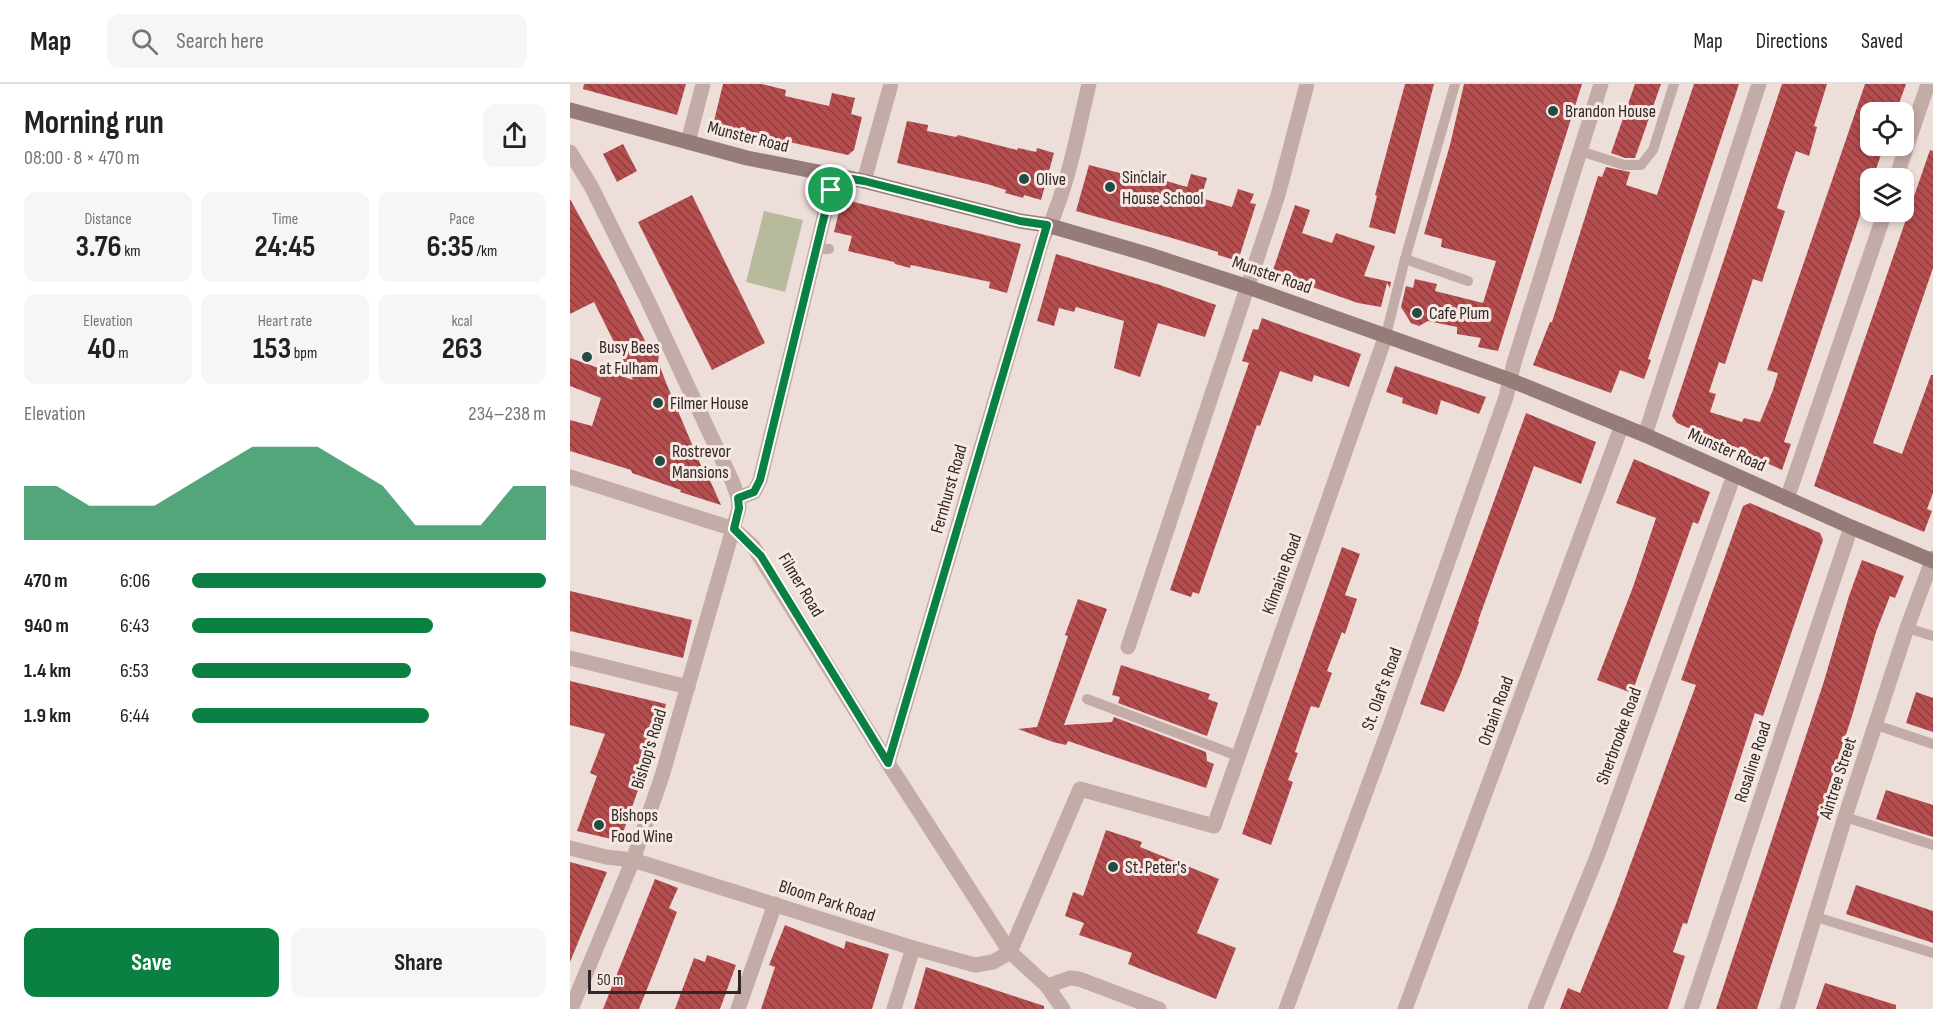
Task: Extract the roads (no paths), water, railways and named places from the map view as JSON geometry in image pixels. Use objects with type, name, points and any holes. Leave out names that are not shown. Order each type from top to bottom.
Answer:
[{"type":"street","points":[[688,142],[703,84]]},
{"type":"street","points":[[864,181],[891,84]]},
{"type":"street","name":"Fernhurst Road","points":[[888,763],[1047,225],[1055,214],[1072,157],[1089,84]]},
{"type":"street","points":[[1128,647],[1278,195],[1307,84]]},
{"type":"street","name":"St. Olaf's Road","points":[[1286,1009],[1397,707],[1508,393],[1510,380],[1601,84]]},
{"type":"street","points":[[1645,435],[1759,84]]},
{"type":"street","points":[[1899,168],[1928,84]]},
{"type":"street","name":"Munster Road","points":[[570,110],[747,158],[864,181],[1020,221],[1047,225],[1248,287],[1510,380],[1622,425],[1851,527],[1933,560]]},
{"type":"street","points":[[570,176],[573,156]]},
{"type":"street","points":[[570,477],[734,529],[739,508],[734,483],[648,301],[591,186],[573,156]]},
{"type":"street","points":[[738,498],[754,492],[760,480],[823,249],[834,176]]},
{"type":"street","points":[[1787,499],[1882,222]]},
{"type":"street","name":"Kilmaine Road","points":[[1010,952],[1080,789],[1214,826],[1386,335]]},
{"type":"street","name":"Orbain Road","points":[[1406,1009],[1622,425]]},
{"type":"street","name":"Sherbrooke Road","points":[[1536,1009],[1598,854],[1734,475]]},
{"type":"street","name":"Rosaline Road","points":[[1691,1009],[1851,527]]},
{"type":"street","name":"Filmer Road","points":[[734,529],[761,556],[888,763],[1010,952],[1047,986],[1063,1008]]},
{"type":"street","name":"Bishop's Road","points":[[571,1009],[633,860],[662,776],[734,529]]},
{"type":"street","name":"Aintree Street","points":[[1787,1009],[1845,817],[1907,628],[1933,560]]},
{"type":"street","points":[[570,658],[688,687]]},
{"type":"street","name":"Bloom Park Road","points":[[570,848],[606,857],[633,860],[913,948],[975,965],[993,962],[1010,952]]},
{"type":"street","points":[[738,1009],[775,904]]},
{"type":"street","points":[[894,1009],[913,948]]},
{"type":"street","points":[[1047,986],[1070,978],[1079,978],[1160,1009]]},
{"type":"lane","points":[[1386,335],[1405,259],[1455,84]]},
{"type":"lane","points":[[1580,151],[1624,165],[1641,165],[1653,150],[1674,84]]},
{"type":"lane","points":[[1405,259],[1468,281]]},
{"type":"lane","points":[[1907,628],[1933,636]]},
{"type":"lane","points":[[1087,699],[1238,756]]},
{"type":"lane","points":[[1876,724],[1933,744]]},
{"type":"lane","points":[[1845,817],[1933,845]]},
{"type":"lane","points":[[1816,917],[1933,953]]},
{"type":"place","name":"Brandon House","points":[[1553,111]]},
{"type":"place","name":"Olive","points":[[1024,179]]},
{"type":"place","name":"Sinclair House School","points":[[1110,187]]},
{"type":"place","name":"Cafe Plum","points":[[1417,313]]},
{"type":"place","name":"Busy Bees at Fulham","points":[[587,357]]},
{"type":"place","name":"Filmer House","points":[[658,403]]},
{"type":"place","name":"Rostrevor Mansions","points":[[660,461]]},
{"type":"place","name":"Bishops Food Wine","points":[[599,825]]},
{"type":"place","name":"St. Peter's","points":[[1113,867]]}]
